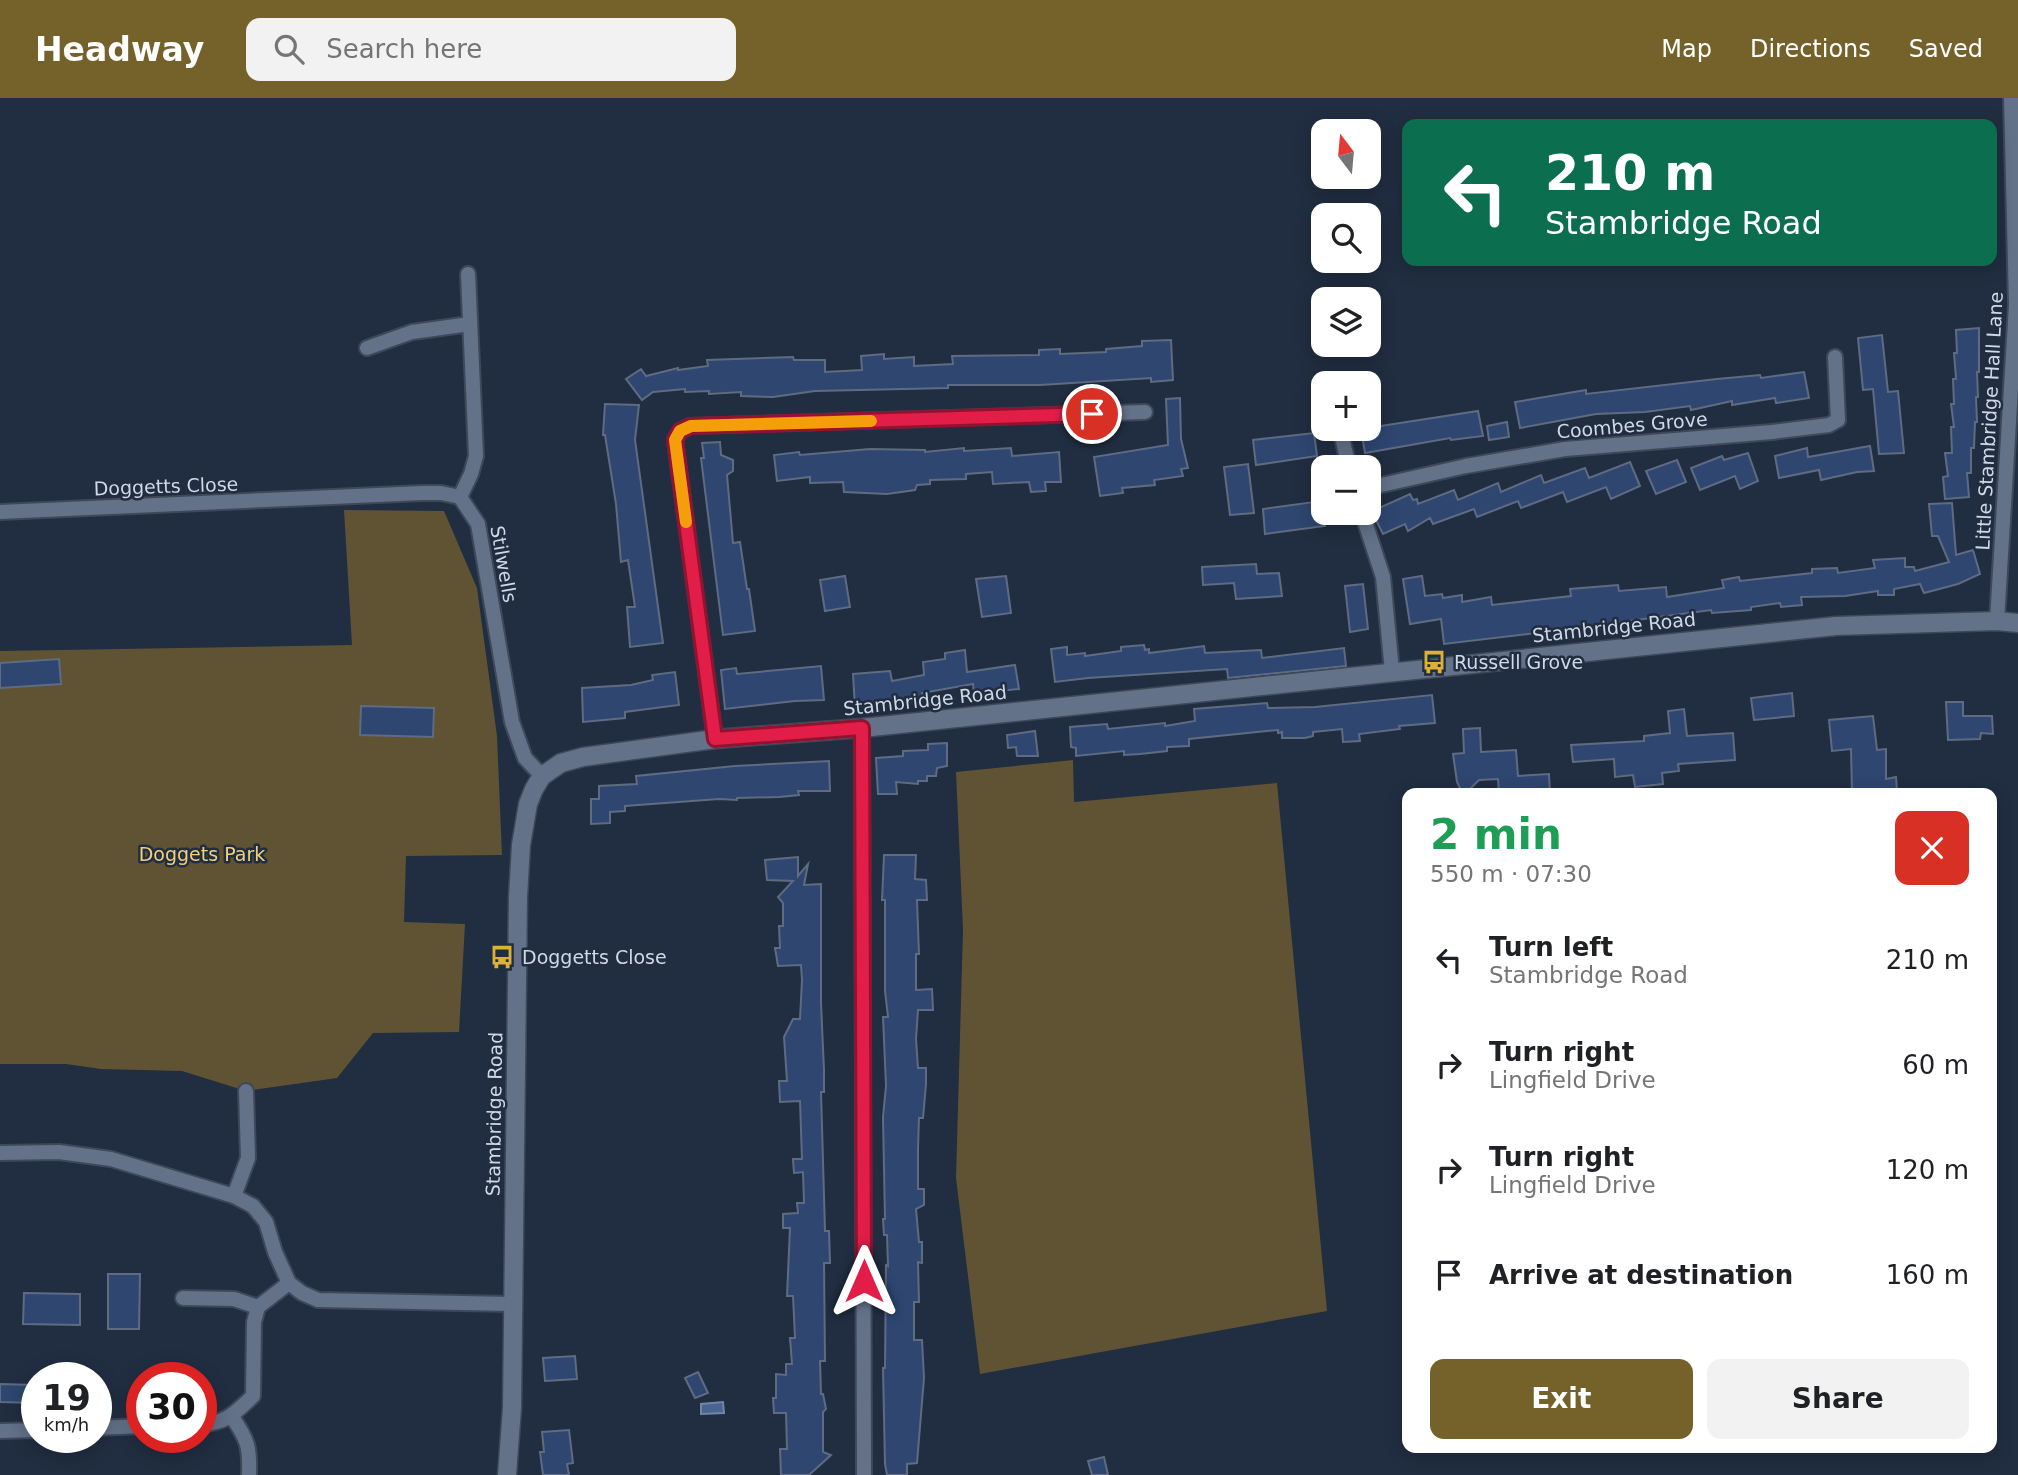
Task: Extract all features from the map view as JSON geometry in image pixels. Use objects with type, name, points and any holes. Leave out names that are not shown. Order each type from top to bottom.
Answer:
[{"type":"street","name":"Little Stambridge Hall Lane","points":[[1997,621],[2016,305],[2011,98]]},
{"type":"street","points":[[460,497],[476,456],[468,274]]},
{"type":"street","points":[[367,348],[412,332],[470,324]]},
{"type":"street","name":"Coombes Grove","points":[[1381,485],[1466,466],[1565,449],[1829,425],[1838,420],[1835,357]]},
{"type":"street","points":[[715,739],[675,440],[680,431],[691,426],[1146,412]]},
{"type":"street","name":"Doggetts Close","points":[[0,512],[422,493],[460,497]]},
{"type":"street","name":"Stilwells","points":[[460,497],[478,524],[512,722],[524,758],[542,776]]},
{"type":"street","points":[[1366,525],[1383,577],[1392,671]]},
{"type":"street","name":"Stambridge Road","points":[[507,1475],[512,1408],[518,884],[528,804],[542,776],[561,763],[583,757],[715,739],[862,728],[1836,626],[1997,621],[2018,624]]},
{"type":"street","points":[[862,728],[864,1475]]},
{"type":"street","points":[[234,1196],[248,1158],[246,1091]]},
{"type":"street","points":[[0,1153],[59,1152],[111,1159],[234,1196],[253,1206],[266,1222],[275,1252],[289,1283],[317,1300],[512,1304]]},
{"type":"street","points":[[217,1422],[232,1417],[253,1396],[254,1322],[258,1307],[289,1283]]},
{"type":"street","points":[[183,1298],[234,1299],[258,1307]]},
{"type":"street","points":[[232,1417],[245,1435],[250,1448],[249,1475]]},
{"type":"street","points":[[0,1431],[21,1430]]},
{"type":"green space","name":"Doggets Park","points":[[344,510],[444,511],[477,588],[497,736],[502,855],[406,856],[404,922],[465,924],[459,1032],[373,1033],[337,1078],[246,1091],[182,1071],[101,1069],[66,1064],[0,1064],[0,651],[352,645]]},
{"type":"green space","points":[[1073,760],[1074,802],[1277,783],[1327,1311],[980,1374],[956,1178],[963,930],[956,772]]},
{"type":"water","points":[[723,1402],[724,1413],[701,1414],[701,1404]]},
{"type":"building","points":[[1979,328],[1977,422],[1974,448],[1971,448],[1971,473],[1967,473],[1969,497],[1945,499],[1943,477],[1948,476],[1945,453],[1952,453],[1951,427],[1954,427],[1951,404],[1954,404],[1953,379],[1956,379],[1956,330]]},
{"type":"building","points":[[1882,335],[1888,392],[1898,391],[1904,453],[1879,454],[1873,389],[1863,390],[1858,338]]},
{"type":"building","points":[[1171,340],[1173,380],[1151,382],[1151,378],[1040,385],[948,385],[948,388],[815,391],[773,397],[741,396],[741,392],[685,392],[685,389],[653,392],[642,400],[626,379],[641,369],[646,376],[678,368],[708,366],[707,360],[793,357],[794,360],[825,360],[825,372],[862,370],[861,356],[884,354],[884,359],[914,357],[914,366],[953,364],[952,356],[1039,355],[1039,350],[1060,349],[1060,354],[1106,352],[1106,349],[1142,346],[1142,341]]},
{"type":"building","points":[[1804,372],[1809,398],[1776,403],[1775,398],[1732,405],[1732,401],[1691,410],[1690,406],[1645,412],[1596,414],[1520,428],[1515,402],[1586,390],[1586,394]]},
{"type":"building","points":[[1180,398],[1181,439],[1188,468],[1181,469],[1183,476],[1154,480],[1155,485],[1122,488],[1123,493],[1100,496],[1094,457],[1168,445],[1166,399]]},
{"type":"building","points":[[605,404],[639,405],[635,440],[663,643],[630,647],[627,607],[635,607],[628,560],[621,562],[616,504],[603,435]]},
{"type":"building","points":[[1478,411],[1483,436],[1450,438],[1365,453],[1363,441],[1381,441],[1381,426]]},
{"type":"building","points":[[1507,422],[1509,437],[1489,440],[1487,426]]},
{"type":"building","points":[[1311,433],[1317,455],[1256,465],[1253,440]]},
{"type":"building","points":[[720,442],[721,455],[733,460],[733,471],[727,475],[733,543],[740,542],[755,631],[723,635],[701,458],[704,458],[702,443]]},
{"type":"building","points":[[1870,446],[1874,471],[1821,480],[1819,470],[1779,478],[1775,456],[1807,448],[1808,457]]},
{"type":"building","points":[[964,448],[964,451],[1011,448],[1012,456],[1059,452],[1061,482],[1045,482],[1046,491],[1031,492],[1029,482],[993,484],[992,472],[966,474],[966,479],[930,480],[930,484],[917,485],[915,490],[887,494],[844,492],[843,482],[810,483],[810,477],[777,481],[774,455],[870,449],[925,452]]},
{"type":"building","points":[[1748,453],[1758,481],[1740,489],[1735,476],[1700,490],[1691,468],[1722,456],[1724,460]]},
{"type":"building","points":[[1677,460],[1686,482],[1656,494],[1646,471]]},
{"type":"building","points":[[1630,462],[1640,486],[1611,499],[1606,487],[1567,502],[1563,492],[1521,508],[1518,501],[1477,517],[1474,509],[1433,524],[1430,518],[1408,531],[1405,524],[1383,534],[1378,525],[1381,525],[1381,507],[1410,494],[1413,500],[1417,499],[1418,504],[1454,490],[1458,500],[1498,483],[1501,492],[1541,475],[1544,483],[1585,468],[1589,478]]},
{"type":"building","points":[[1248,464],[1254,513],[1230,515],[1224,467]]},
{"type":"building","points":[[1311,502],[1311,525],[1325,526],[1265,534],[1263,509]]},
{"type":"building","points":[[1952,503],[1956,555],[1973,550],[1980,574],[1958,584],[1924,593],[1920,584],[1894,589],[1894,595],[1878,595],[1878,591],[1845,596],[1801,597],[1802,605],[1781,607],[1780,603],[1751,607],[1751,610],[1712,613],[1711,610],[1621,622],[1604,627],[1444,644],[1441,619],[1410,624],[1403,579],[1422,576],[1425,596],[1442,594],[1443,598],[1462,595],[1462,602],[1491,597],[1492,605],[1571,596],[1570,589],[1618,585],[1619,591],[1666,587],[1667,597],[1724,588],[1722,580],[1739,577],[1740,581],[1812,573],[1812,569],[1837,568],[1838,573],[1875,568],[1873,560],[1905,558],[1905,567],[1914,567],[1915,571],[1949,562],[1938,536],[1932,536],[1929,504]]},
{"type":"building","points":[[1256,564],[1257,574],[1279,573],[1282,596],[1236,599],[1234,583],[1203,585],[1202,567]]},
{"type":"building","points":[[845,576],[850,607],[825,611],[820,580]]},
{"type":"building","points":[[1006,576],[1011,613],[982,617],[976,579]]},
{"type":"building","points":[[1363,584],[1368,629],[1350,632],[1345,586]]},
{"type":"building","points":[[1144,645],[1145,650],[1149,649],[1149,653],[1204,646],[1205,653],[1261,650],[1262,658],[1344,648],[1346,666],[1228,678],[1227,669],[1055,682],[1051,649],[1067,647],[1067,655],[1085,653],[1085,656],[1121,651],[1121,647]]},
{"type":"building","points":[[965,650],[967,672],[1015,665],[1019,689],[974,694],[973,684],[922,693],[923,700],[855,707],[853,674],[890,671],[892,681],[924,675],[923,662],[945,659],[945,653]]},
{"type":"building","points":[[59,659],[61,684],[0,688],[0,663]]},
{"type":"building","points":[[821,666],[824,700],[725,709],[721,670],[736,668],[737,674]]},
{"type":"building","points":[[675,672],[679,705],[625,712],[625,718],[583,722],[582,688],[631,685],[653,680],[652,675]]},
{"type":"building","points":[[1792,693],[1794,716],[1754,720],[1751,698]]},
{"type":"building","points":[[1432,695],[1435,723],[1399,726],[1400,729],[1359,734],[1360,741],[1343,742],[1342,729],[1313,732],[1313,736],[1305,738],[1282,738],[1282,732],[1278,733],[1278,730],[1189,739],[1189,746],[1167,747],[1167,751],[1140,754],[1124,755],[1124,751],[1076,756],[1076,748],[1071,747],[1070,727],[1107,724],[1108,729],[1165,723],[1165,726],[1195,721],[1194,709],[1267,703],[1268,708],[1315,707]]},
{"type":"building","points":[[1946,702],[1963,702],[1963,716],[1992,716],[1993,734],[1981,733],[1980,739],[1948,740]]},
{"type":"building","points":[[361,706],[434,708],[433,737],[360,735]]},
{"type":"building","points":[[1684,709],[1687,736],[1733,733],[1735,760],[1678,764],[1679,771],[1662,773],[1663,784],[1635,787],[1633,775],[1615,777],[1614,759],[1573,762],[1571,745],[1644,741],[1644,736],[1670,733],[1668,711]]},
{"type":"building","points":[[1873,716],[1877,750],[1886,749],[1886,779],[1896,777],[1897,788],[1852,788],[1851,749],[1832,751],[1829,720]]},
{"type":"building","points":[[1480,728],[1481,752],[1516,750],[1518,776],[1549,774],[1550,788],[1499,788],[1498,779],[1479,780],[1471,788],[1460,788],[1453,754],[1464,753],[1463,729]]},
{"type":"building","points":[[1035,731],[1038,756],[1017,756],[1016,747],[1008,748],[1007,735]]},
{"type":"building","points":[[947,743],[947,766],[937,768],[936,776],[927,776],[927,781],[918,781],[918,784],[896,782],[897,794],[878,794],[876,758],[903,756],[903,751],[928,750],[928,744]]},
{"type":"building","points":[[829,761],[830,791],[798,791],[799,795],[779,797],[625,806],[625,811],[610,812],[610,823],[591,824],[591,799],[599,799],[599,786],[637,784],[636,776],[735,766]]},
{"type":"building","points":[[884,855],[916,855],[915,879],[926,880],[927,900],[917,900],[919,954],[916,954],[916,990],[932,989],[933,1010],[918,1010],[916,1039],[918,1068],[926,1068],[918,1149],[918,1189],[924,1189],[924,1205],[916,1209],[919,1242],[922,1242],[922,1263],[918,1262],[919,1302],[914,1302],[914,1340],[922,1340],[924,1378],[917,1463],[907,1464],[907,1475],[887,1475],[885,1464],[883,1368],[886,1265],[888,1266],[887,1235],[884,1235],[883,1219],[883,1117],[886,1086],[883,1017],[888,1017],[885,991],[885,900],[882,900]]},
{"type":"building","points":[[798,857],[798,876],[808,864],[804,885],[821,884],[824,1092],[821,1092],[825,1231],[829,1231],[830,1263],[824,1263],[825,1361],[820,1361],[821,1394],[826,1409],[823,1412],[823,1452],[831,1455],[809,1475],[781,1475],[780,1449],[787,1449],[786,1413],[774,1413],[773,1398],[776,1398],[776,1374],[786,1375],[786,1364],[792,1364],[790,1338],[795,1338],[793,1296],[787,1296],[790,1228],[783,1228],[783,1214],[798,1213],[797,1203],[804,1203],[803,1172],[794,1173],[793,1159],[802,1159],[800,1101],[780,1102],[779,1081],[787,1081],[784,1037],[793,1019],[800,1019],[802,980],[801,965],[778,966],[775,948],[780,948],[779,926],[783,926],[783,903],[778,897],[793,881],[767,880],[765,860]]},
{"type":"building","points":[[108,1274],[140,1274],[139,1329],[108,1329]]},
{"type":"building","points":[[24,1293],[80,1294],[80,1325],[23,1324]]},
{"type":"building","points":[[575,1356],[577,1379],[545,1381],[543,1358]]},
{"type":"building","points":[[698,1372],[708,1393],[695,1398],[685,1378]]},
{"type":"building","points":[[0,1384],[21,1385],[21,1403],[0,1402]]},
{"type":"building","points":[[569,1430],[573,1463],[567,1464],[569,1475],[543,1475],[540,1452],[544,1452],[542,1432]]},
{"type":"building","points":[[1104,1457],[1108,1475],[1092,1475],[1088,1461]]},
{"type":"slow traffic","points":[[686,522],[675,440],[680,431],[691,426],[871,421]]},
{"type":"place","name":"Russell Grove","points":[[1434,662]]},
{"type":"place","name":"Doggetts Close","points":[[502,957]]},
{"type":"route","points":[[864,1281],[862,728],[715,739],[675,440],[680,431],[691,426],[1092,414]]}]
